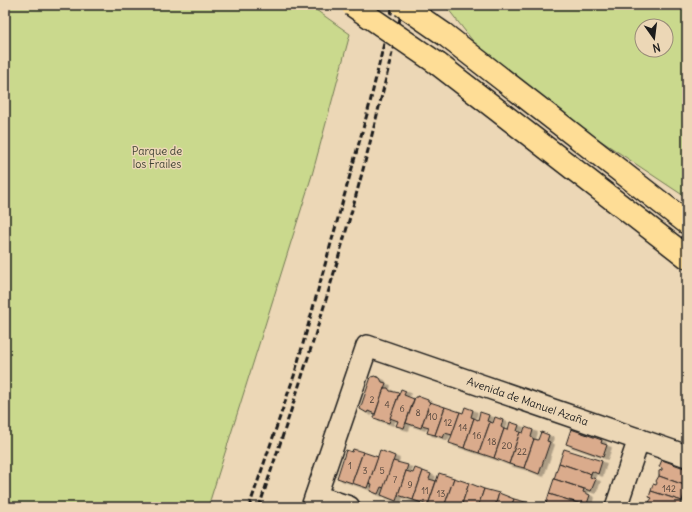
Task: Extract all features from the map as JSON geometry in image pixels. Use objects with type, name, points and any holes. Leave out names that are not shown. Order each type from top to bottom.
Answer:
[{"type":"highway","points":[[351,5],[438,64],[687,257]]},
{"type":"highway","points":[[402,5],[444,34],[687,223]]},
{"type":"street","name":"Avenida de Manuel Azaña","points":[[314,501],[367,346],[687,456]]},
{"type":"street","points":[[616,507],[640,439]]},
{"type":"street","points":[[314,501],[349,507]]},
{"type":"green space","name":"Parque de los Frailes","points":[[5,5],[309,5],[350,34],[312,175],[208,507],[5,507]]},
{"type":"green space","points":[[445,5],[687,5],[687,198],[496,71]]},
{"type":"building","points":[[375,376],[380,378],[382,382],[386,383],[375,414],[368,411],[367,413],[360,409],[371,377]]},
{"type":"building","points":[[384,388],[388,388],[390,391],[399,393],[389,423],[374,418]]},
{"type":"building","points":[[401,389],[406,391],[404,395],[414,399],[404,428],[396,426],[398,421],[390,418]]},
{"type":"building","points":[[417,396],[430,402],[421,428],[406,423],[415,397]]},
{"type":"building","points":[[430,402],[445,407],[435,435],[427,433],[429,427],[422,425]]},
{"type":"building","points":[[445,407],[460,412],[452,435],[445,433],[443,438],[435,435]]},
{"type":"building","points":[[465,407],[473,410],[471,417],[474,418],[464,448],[449,443],[460,412],[463,413]]},
{"type":"building","points":[[480,412],[489,415],[487,421],[490,422],[479,453],[464,448],[474,418],[478,420]]},
{"type":"building","points":[[495,417],[503,420],[501,427],[504,429],[494,458],[479,453],[490,422],[493,423]]},
{"type":"building","points":[[510,422],[519,425],[517,431],[520,432],[509,464],[494,458],[504,429],[508,430]]},
{"type":"building","points":[[525,427],[533,430],[531,437],[534,439],[524,468],[509,464],[520,432],[523,433]]},
{"type":"building","points":[[571,429],[602,440],[601,443],[607,445],[603,457],[566,444]]},
{"type":"building","points":[[541,432],[549,435],[547,441],[550,442],[539,474],[524,468],[534,439],[538,440]]},
{"type":"building","points":[[353,449],[363,452],[352,483],[337,478],[346,450],[352,452]]},
{"type":"building","points":[[564,449],[602,461],[598,474],[592,471],[591,474],[559,463]]},
{"type":"building","points":[[380,450],[395,456],[384,488],[381,487],[378,494],[370,491],[372,484],[369,483]]},
{"type":"building","points":[[363,452],[378,457],[367,488],[352,483]]},
{"type":"building","points":[[662,460],[687,469],[687,486],[659,476],[659,471],[662,470],[662,468],[659,467]]},
{"type":"building","points":[[393,461],[408,465],[396,501],[381,495]]},
{"type":"building","points":[[559,463],[591,474],[590,477],[596,479],[591,491],[554,479]]},
{"type":"building","points":[[415,468],[423,471],[413,500],[398,495],[406,471],[413,473]]},
{"type":"building","points":[[423,471],[431,474],[429,479],[436,481],[428,505],[413,500]]},
{"type":"building","points":[[439,473],[454,478],[444,507],[431,507],[428,505]]},
{"type":"building","points":[[659,476],[687,486],[682,501],[651,491],[653,484],[656,485],[656,481]]},
{"type":"building","points":[[454,478],[469,483],[461,507],[444,507]]},
{"type":"building","points":[[554,479],[584,489],[583,492],[590,495],[587,504],[581,502],[581,504],[549,494]]},
{"type":"building","points":[[469,483],[484,489],[478,507],[461,507]]},
{"type":"building","points":[[484,489],[499,493],[495,507],[478,507]]},
{"type":"building","points":[[651,491],[682,501],[680,507],[649,506],[649,502],[652,498],[649,497]]},
{"type":"building","points":[[499,493],[514,499],[511,507],[495,507]]},
{"type":"building","points":[[549,494],[581,504],[580,507],[545,507]]},
{"type":"building","points":[[514,499],[529,503],[528,507],[511,507]]},
{"type":"railway","points":[[249,507],[294,376],[369,107],[393,5]]},
{"type":"railway","points":[[259,507],[312,344],[342,245],[359,185],[403,5]]}]
